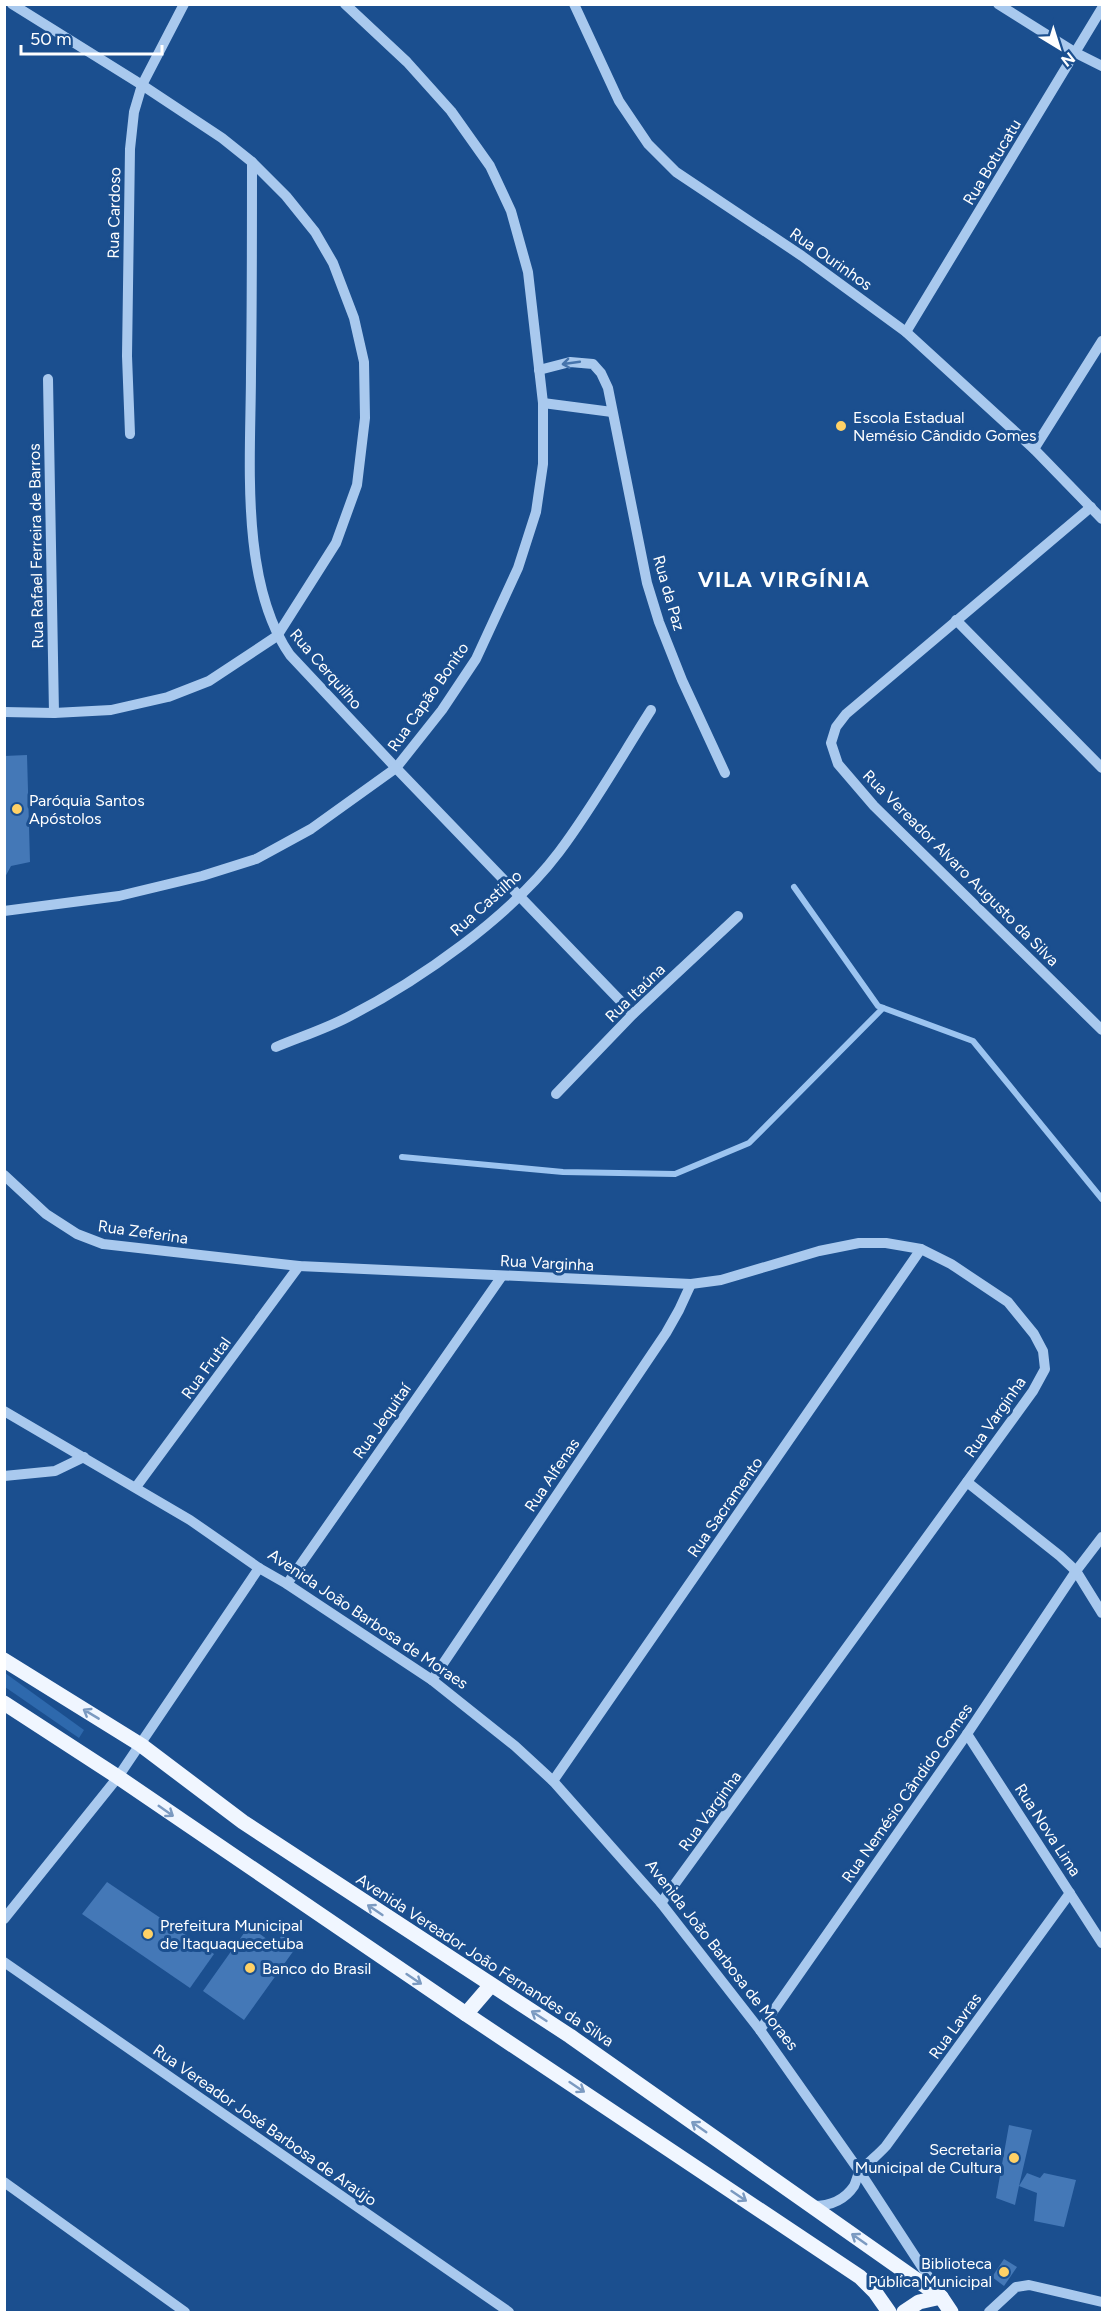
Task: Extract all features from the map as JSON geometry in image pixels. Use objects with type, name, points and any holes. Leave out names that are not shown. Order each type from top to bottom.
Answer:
[{"type":"main road","name":"Avenida Vereador João Fernandes da Silva","points":[[4,1660],[141,1745],[243,1822],[570,2036],[941,2297]]},
{"type":"main road","points":[[4,1703],[118,1777],[466,2014],[860,2277],[875,2292],[889,2313]]},
{"type":"main road","points":[[466,2014],[490,1985]]},
{"type":"main road","points":[[904,2313],[919,2302],[941,2297]]},
{"type":"main road","name":"Avenida João Barbosa de Moraes","points":[[941,2297],[951,2313]]},
{"type":"street","points":[[4,712],[54,713],[111,710],[168,697],[209,681],[277,636],[336,543],[357,485],[365,418],[364,362],[354,318],[333,262],[315,232],[286,196],[252,162],[222,138],[12,4]]},
{"type":"street","name":"Rua Cardoso","points":[[130,434],[127,356],[130,149],[134,112],[142,85],[184,4]]},
{"type":"street","name":"Rua Capão Bonito","points":[[4,911],[119,896],[202,876],[256,859],[311,829],[396,768],[442,710],[476,660],[518,568],[537,502],[543,464],[543,403],[528,272],[511,211],[490,166],[451,111],[415,70],[345,4]]},
{"type":"street","name":"Rua Ourinhos","points":[[574,4],[619,101],[648,144],[676,172],[802,256],[906,332],[1034,449],[1102,519]]},
{"type":"street","points":[[998,4],[1017,9],[1076,53],[1102,66]]},
{"type":"street","name":"Rua Botucatu","points":[[906,332],[1102,8]]},
{"type":"street","name":"Rua Cerquilho","points":[[252,162],[251,482],[254,535],[261,589],[277,636],[290,655],[396,768],[633,1014]]},
{"type":"street","points":[[1034,449],[1102,342]]},
{"type":"street","name":"Rua da Paz","points":[[539,370],[570,362],[592,364],[601,373],[608,388],[647,583],[659,622],[682,680],[725,773]]},
{"type":"street","name":"Rua Rafael Ferreira de Barros","points":[[48,379],[54,713]]},
{"type":"street","points":[[543,403],[612,412]]},
{"type":"street","name":"Rua Vereador Alvaro Augusto da Silva","points":[[1091,507],[846,714],[836,727],[831,743],[837,764],[874,807],[1102,1030]]},
{"type":"street","points":[[956,620],[1102,768]]},
{"type":"street","name":"Rua Castilho","points":[[276,1047],[347,1017],[388,994],[449,956],[520,896],[559,853],[651,710]]},
{"type":"street","name":"Rua Itaúna","points":[[556,1094],[633,1014],[738,916]]},
{"type":"street","name":"Rua Zeferina","points":[[4,1175],[46,1214],[77,1234],[103,1244],[299,1266]]},
{"type":"street","name":"Rua Varginha","points":[[299,1266],[690,1284],[721,1280],[819,1251],[859,1243],[886,1243],[921,1249],[951,1264],[1008,1302],[1034,1334],[1043,1351],[1045,1369],[1034,1391],[661,1903]]},
{"type":"street","name":"Rua Sacramento","points":[[553,1781],[921,1249]]},
{"type":"street","name":"Rua Frutal","points":[[136,1487],[299,1266]]},
{"type":"street","name":"Rua Jequitaí","points":[[287,1584],[502,1276]]},
{"type":"street","name":"Rua Alfenas","points":[[432,1680],[666,1333],[690,1284]]},
{"type":"street","name":"Avenida João Barbosa de Moraes","points":[[4,1411],[54,1442],[136,1487],[432,1680],[515,1746],[553,1781],[661,1903],[760,2030],[860,2172],[941,2297]]},
{"type":"street","points":[[4,1476],[55,1471],[84,1457]]},
{"type":"street","points":[[967,1482],[1076,1571],[1102,1613]]},
{"type":"street","name":"Rua Nemésio Cândido Gomes","points":[[760,2030],[967,1734],[1076,1571],[1102,1537]]},
{"type":"street","points":[[4,1919],[118,1777],[259,1568]]},
{"type":"street","name":"Rua Nova Lima","points":[[967,1734],[1102,1943]]},
{"type":"street","name":"Rua Lavras","points":[[860,2172],[886,2146],[1071,1893]]},
{"type":"street","name":"Rua Vereador José Barbosa de Araújo","points":[[4,1962],[509,2313]]},
{"type":"street","points":[[812,2206],[825,2206],[842,2198],[855,2184],[860,2172]]},
{"type":"street","points":[[4,2182],[184,2313]]},
{"type":"street","points":[[989,2313],[1016,2287],[1029,2285],[1102,2302]]},
{"type":"shaded area","points":[[5,1673],[84,1730],[79,1738],[5,1687]]},
{"type":"building","name":"Paróquia Santos Apóstolos","points":[[27,755],[30,862],[11,866],[4,879],[4,756]]},
{"type":"building","name":"Prefeitura Municipal de Itaquaquecetuba","points":[[107,1882],[214,1954],[190,1988],[82,1914]]},
{"type":"building","name":"Banco do Brasil","points":[[249,1926],[275,1945],[282,1935],[297,1946],[244,2020],[203,1991]]},
{"type":"building","name":"Secretaria Municipal de Cultura","points":[[1009,2125],[1032,2130],[1015,2205],[996,2198]]},
{"type":"building","points":[[1027,2173],[1040,2178],[1044,2173],[1076,2180],[1064,2227],[1034,2221],[1037,2193],[1019,2186]]},
{"type":"building","name":"Biblioteca Pública Municipal","points":[[1004,2259],[1017,2267],[1004,2286],[992,2277]]},
{"type":"waterway","points":[[794,887],[878,1006],[973,1041],[1102,1199]]},
{"type":"waterway","points":[[402,1157],[563,1172],[675,1174],[749,1143],[883,1008]]},
{"type":"place","name":"Escola Estadual Nemésio Cândido Gomes","points":[[841,426]]},
{"type":"place","name":"Paróquia Santos Apóstolos","points":[[17,809]]},
{"type":"place","name":"Prefeitura Municipal de Itaquaquecetuba","points":[[148,1934]]},
{"type":"place","name":"Banco do Brasil","points":[[250,1968]]},
{"type":"place","name":"Secretaria Municipal de Cultura","points":[[1014,2158]]},
{"type":"place","name":"Biblioteca Pública Municipal","points":[[1004,2272]]},
{"type":"district","name":"VILA VIRGÍNIA","points":[[784,579]]}]
